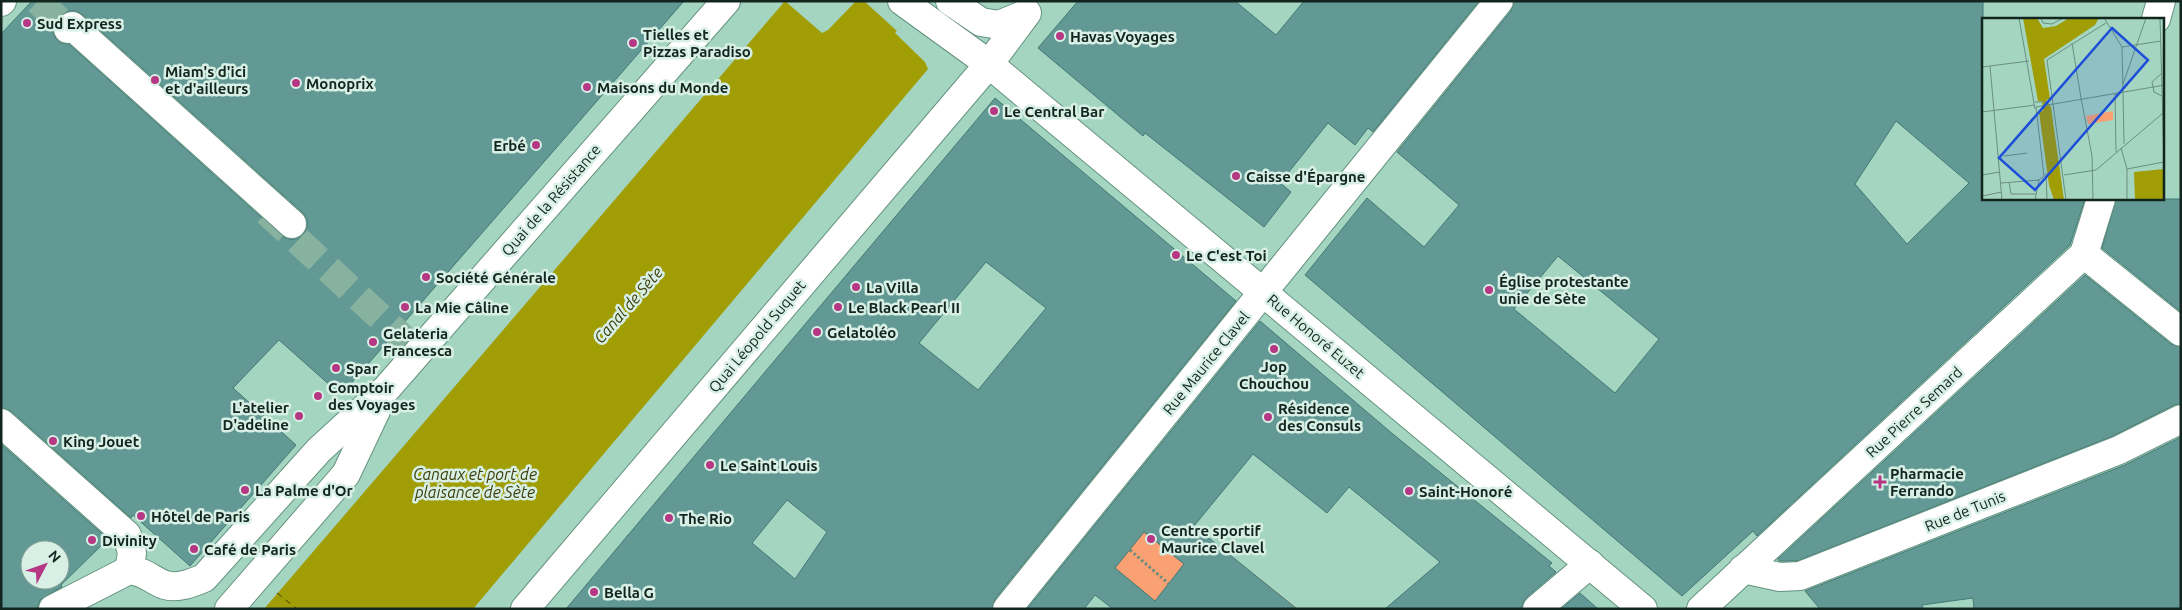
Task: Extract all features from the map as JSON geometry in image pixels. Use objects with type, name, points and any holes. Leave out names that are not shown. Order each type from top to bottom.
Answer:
[{"type":"main road","name":"Quai de la Résistance","points":[[129,570],[142,571],[166,585],[184,586],[204,578],[318,450],[388,388],[726,1]]},
{"type":"main road","points":[[950,1],[981,22],[999,25],[1031,8]]},
{"type":"main road","name":"Rue Maurice Clavel","points":[[1007,609],[1500,1]]},
{"type":"main road","points":[[2156,18],[2161,1]]},
{"type":"main road","name":"Rue Honoré Euzet","points":[[908,6],[989,64],[1643,609]]},
{"type":"main road","name":"Quai Léopold Suquet","points":[[525,609],[989,64],[1031,8]]},
{"type":"main road","points":[[68,29],[72,26],[292,224]]},
{"type":"main road","points":[[2101,200],[2084,254],[2181,332]]},
{"type":"main road","name":"Rue Pierre Semard","points":[[1701,609],[2084,254]]},
{"type":"main road","points":[[229,609],[346,474],[388,388]]},
{"type":"main road","name":"Rue de Tunis","points":[[1744,569],[1780,577],[1800,576],[2119,450],[2181,419]]},
{"type":"main road","points":[[1,423],[127,535],[132,553],[129,570],[53,609]]},
{"type":"main road","points":[[1537,609],[1590,564]]},
{"type":"path","points":[[1130,550],[1169,584]]},
{"type":"shaded area","name":"Centre sportif Maurice Clavel","points":[[1138,482],[1298,609],[1114,609],[1067,571]]},
{"type":"water","name":"Canaux et port de plaisance de Sète","points":[[785,1],[822,33],[828,30],[856,1],[922,1],[895,33],[925,62],[928,69],[473,609],[264,609]]},
{"type":"pier","points":[[864,1],[922,1],[897,31]]},
{"type":"building","points":[[32,1],[684,1],[341,395],[279,340],[233,388],[296,445],[190,566],[133,515],[131,518],[11,411],[1,408],[1,34]],"holes":[[[69,11],[76,11],[82,14],[302,212],[307,219],[307,227],[303,235],[297,239],[289,239],[282,236],[69,44],[61,43],[56,39],[52,30],[54,22],[59,16]]]},
{"type":"building","points":[[1078,1],[1235,1],[1276,35],[1304,1],[1479,1],[1373,132],[1368,128],[1355,145],[1328,123],[1280,183],[1291,192],[1264,227],[1145,133],[1143,136],[1038,48]]},
{"type":"building","points":[[1514,1],[1983,1],[1982,200],[2085,200],[2070,245],[1757,536],[1753,531],[1682,596],[1305,275],[1367,198],[1424,247],[1459,205],[1397,152],[1511,11]],"holes":[[[1896,121],[1969,183],[1907,244],[1855,184]],[[1558,256],[1659,339],[1615,393],[1514,309]]]},
{"type":"building","points":[[995,98],[1236,301],[995,599],[992,609],[566,609]],"holes":[[[986,262],[1046,308],[978,390],[919,343]],[[787,500],[827,532],[795,579],[752,543]]]},
{"type":"building","points":[[2181,199],[2181,312],[2102,248],[2116,200]]},
{"type":"building","points":[[2085,275],[2171,344],[2181,347],[2181,404],[2174,405],[2113,436],[1797,561],[1779,561],[1778,559]]},
{"type":"building","points":[[1260,321],[1394,435],[1552,563],[1549,566],[1556,572],[1527,597],[1522,609],[1385,609],[1440,562],[1349,487],[1327,513],[1253,454],[1194,526],[1297,609],[1113,609],[1095,595],[1084,609],[1027,609]],"holes":[[[1144,532],[1184,564],[1155,601],[1115,568]]]},
{"type":"building","points":[[2181,437],[2181,609],[1974,609],[1973,598],[1922,605],[1923,609],[1820,609],[1805,591],[2125,465]]},
{"type":"building","points":[[1,444],[108,539],[70,576],[70,540],[20,540],[20,590],[57,590],[40,600],[37,609],[1,609]]},
{"type":"building","points":[[1580,593],[1598,609],[1561,609]]},
{"type":"ferry route","points":[[277,593],[297,609]]},
{"type":"tunnel","points":[[38,1],[68,29]]},
{"type":"tunnel","points":[[267,212],[418,352]]},
{"type":"place","name":"Sud Express","points":[[27,23]]},
{"type":"place","name":"Havas Voyages","points":[[1060,36]]},
{"type":"place","name":"Tielles et Pizzas Paradiso","points":[[633,43]]},
{"type":"place","name":"Miam's d'ici et d'ailleurs","points":[[155,80]]},
{"type":"place","name":"Monoprix","points":[[296,83]]},
{"type":"place","name":"Maisons du Monde","points":[[587,87]]},
{"type":"place","name":"Le Central Bar","points":[[994,111]]},
{"type":"place","name":"Erbé","points":[[536,145]]},
{"type":"place","name":"Caisse d'Épargne","points":[[1236,176]]},
{"type":"place","name":"Le C'est Toi","points":[[1176,255]]},
{"type":"place","name":"Société Générale","points":[[426,277]]},
{"type":"place","name":"La Villa","points":[[856,287]]},
{"type":"place","name":"Église protestante unie de Sète","points":[[1489,290]]},
{"type":"place","name":"La Mie Câline","points":[[405,307]]},
{"type":"place","name":"Le Black Pearl II","points":[[838,307]]},
{"type":"place","name":"Gelatoléo","points":[[817,332]]},
{"type":"place","name":"Gelateria Francesca","points":[[373,342]]},
{"type":"place","name":"Jop Chouchou","points":[[1274,349]]},
{"type":"place","name":"Spar","points":[[336,368]]},
{"type":"place","name":"Comptoir des Voyages","points":[[318,396]]},
{"type":"place","name":"L'atelier D'adeline","points":[[299,416]]},
{"type":"place","name":"Résidence des Consuls","points":[[1268,417]]},
{"type":"place","name":"King Jouet","points":[[53,441]]},
{"type":"place","name":"Le Saint Louis","points":[[710,465]]},
{"type":"place","name":"Pharmacie Ferrando","points":[[1880,482]]},
{"type":"place","name":"La Palme d'Or","points":[[245,490]]},
{"type":"place","name":"Saint-Honoré","points":[[1409,491]]},
{"type":"place","name":"Hôtel de Paris","points":[[141,516]]},
{"type":"place","name":"The Rio","points":[[669,518]]},
{"type":"place","name":"Centre sportif Maurice Clavel","points":[[1151,539]]},
{"type":"place","name":"Divinity","points":[[92,540]]},
{"type":"place","name":"Café de Paris","points":[[194,549]]},
{"type":"place","name":"Bella G","points":[[594,592]]},
{"type":"water label","name":"Canal de Sète","points":[[628,305]]}]
